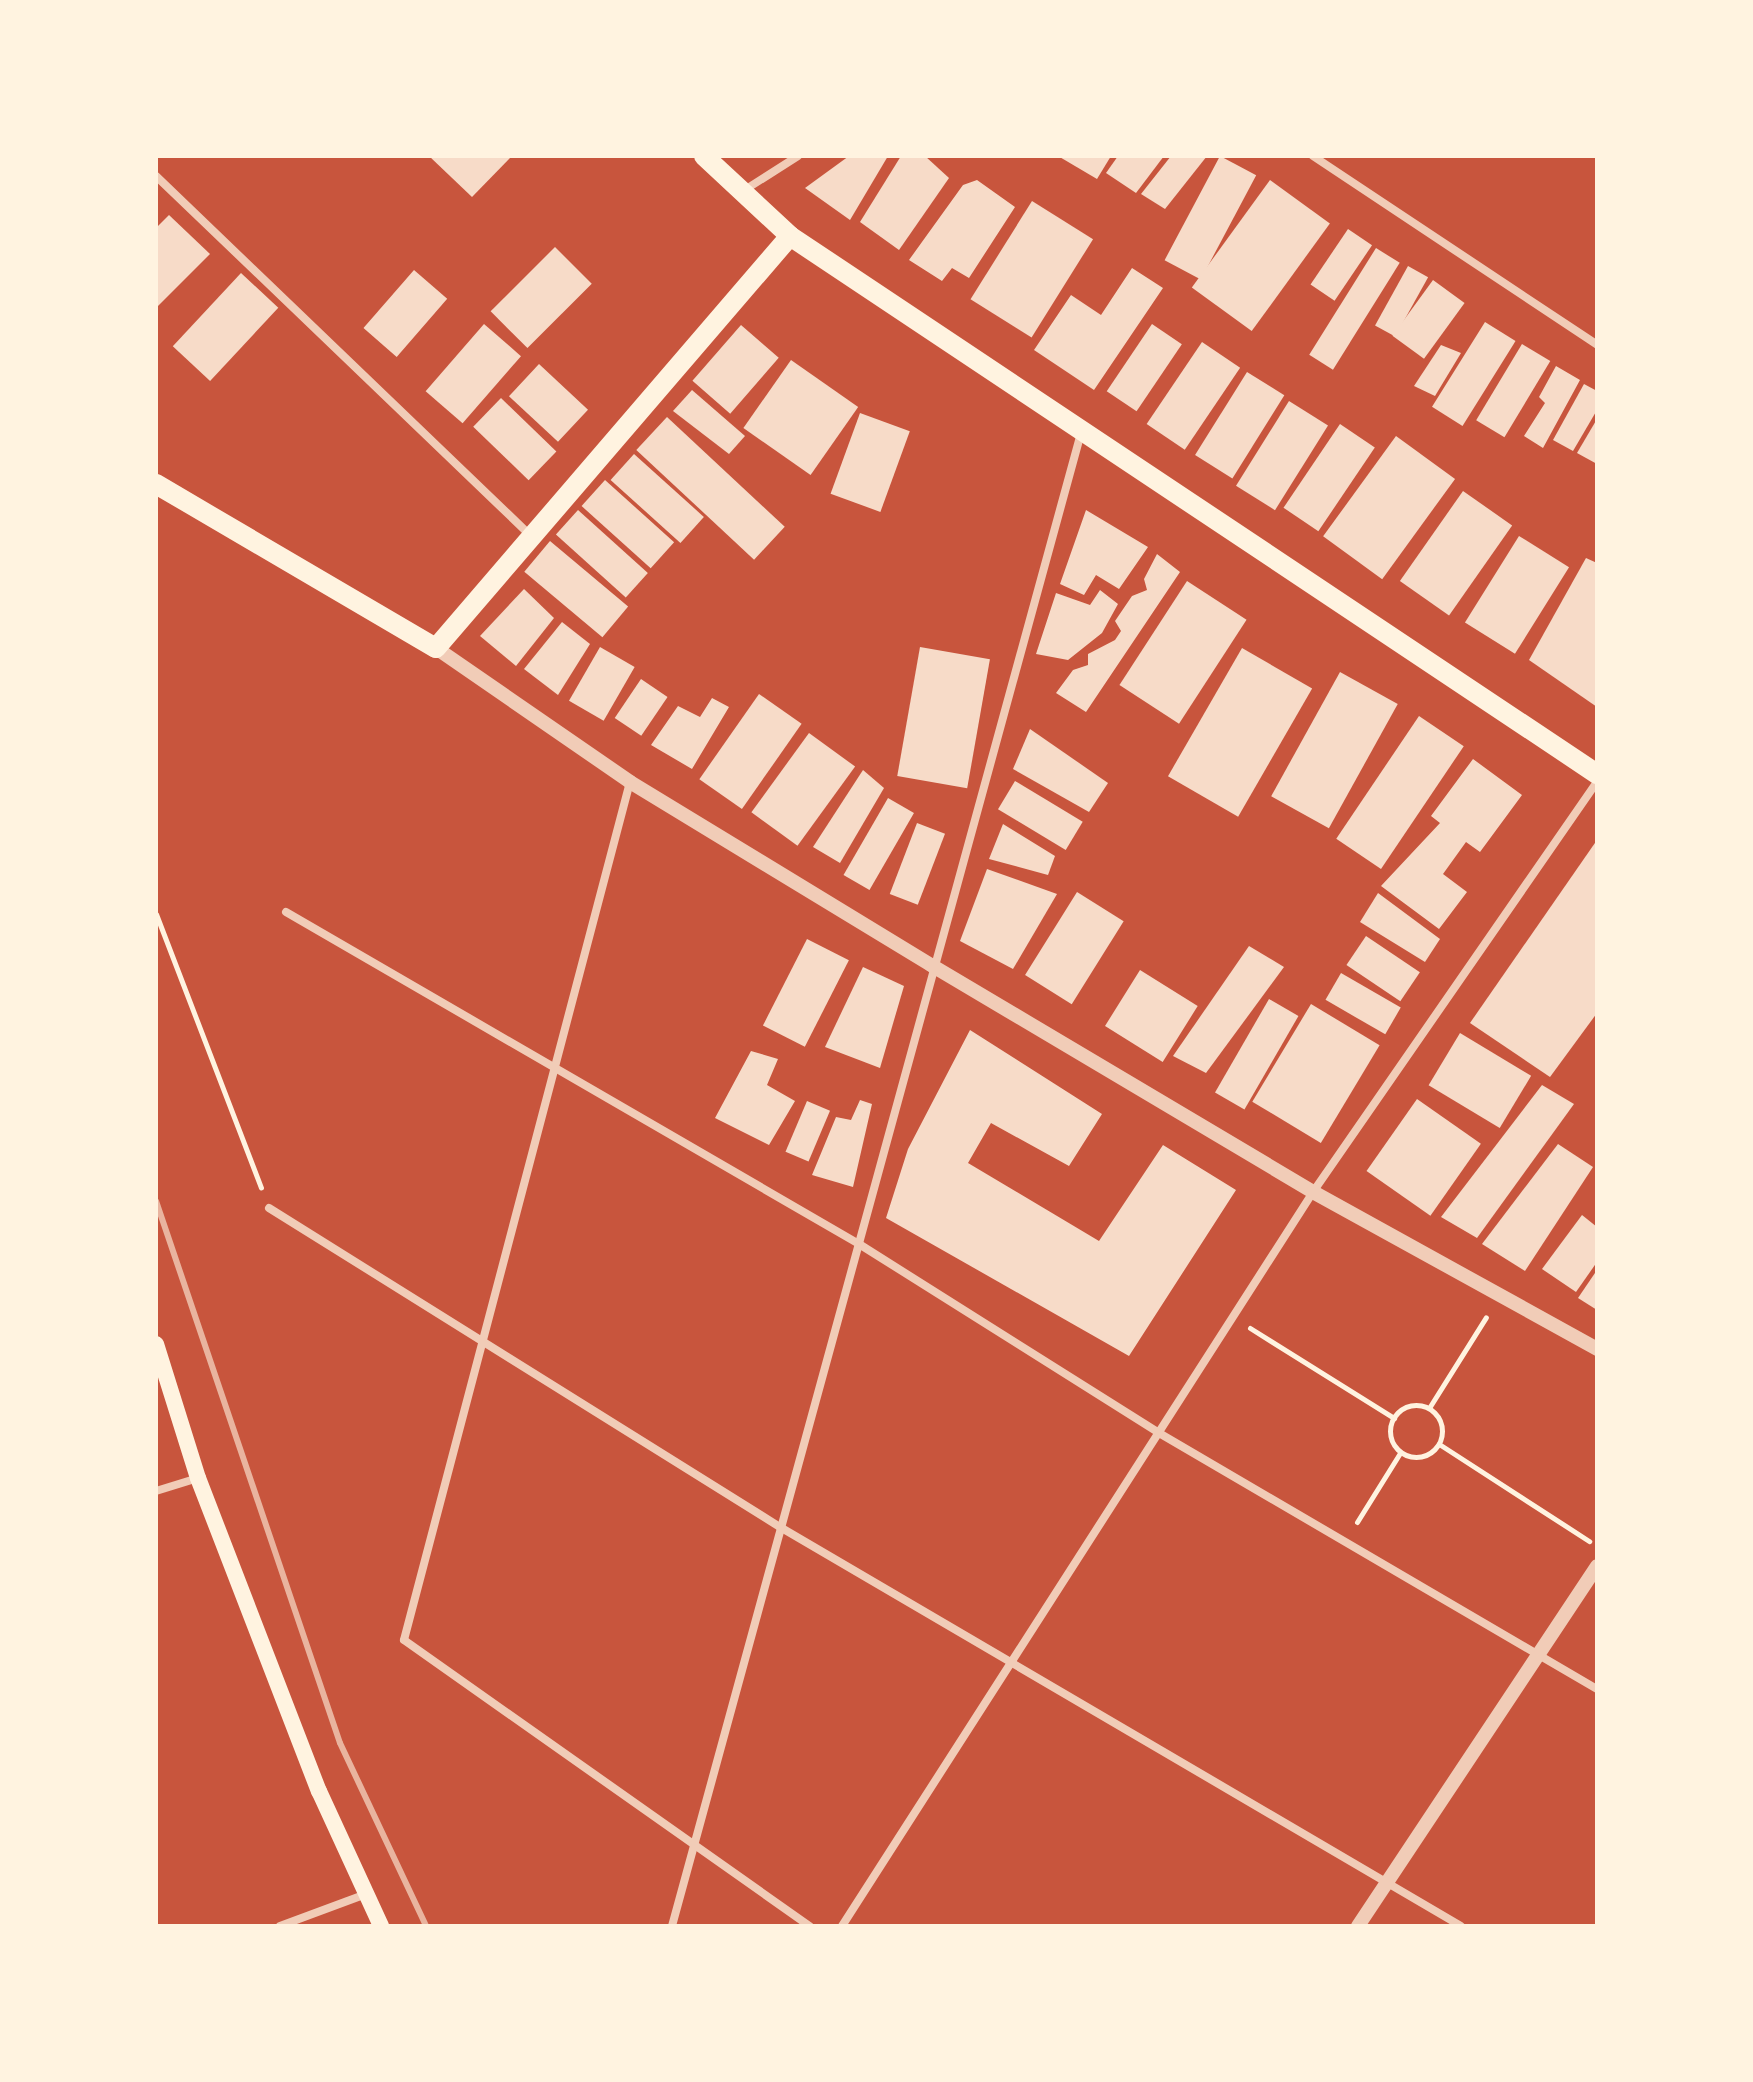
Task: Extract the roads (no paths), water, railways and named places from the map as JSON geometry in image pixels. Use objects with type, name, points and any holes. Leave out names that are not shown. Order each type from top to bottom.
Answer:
[{"type":"main road","points":[[704,156],[790,236],[1597,774]]},
{"type":"main road","points":[[156,484],[436,648],[790,236]]},
{"type":"main road","points":[[156,1344],[198,1478],[381,1926]]},
{"type":"street","points":[[743,191],[798,156]]},
{"type":"street","points":[[1313,156],[1597,345]]},
{"type":"street","points":[[156,176],[533,538]]},
{"type":"street","points":[[672,1926],[691,1844],[859,1244],[931,965],[1081,432]]},
{"type":"street","points":[[436,648],[630,782],[931,965],[1313,1192],[1597,1349]]},
{"type":"street","points":[[630,782],[478,1342],[404,1640],[810,1926]]},
{"type":"street","points":[[842,1926],[1313,1192],[1597,782]]},
{"type":"street","points":[[286,912],[859,1244],[1159,1433],[1597,1689]]},
{"type":"street","points":[[269,1208],[478,1342],[780,1527],[1014,1661],[1461,1926]]},
{"type":"street","points":[[156,1491],[198,1478]]},
{"type":"street","points":[[1358,1926],[1597,1566]]},
{"type":"street","points":[[280,1926],[366,1894]]},
{"type":"railway","points":[[156,1201],[340,1743],[426,1926]]}]
